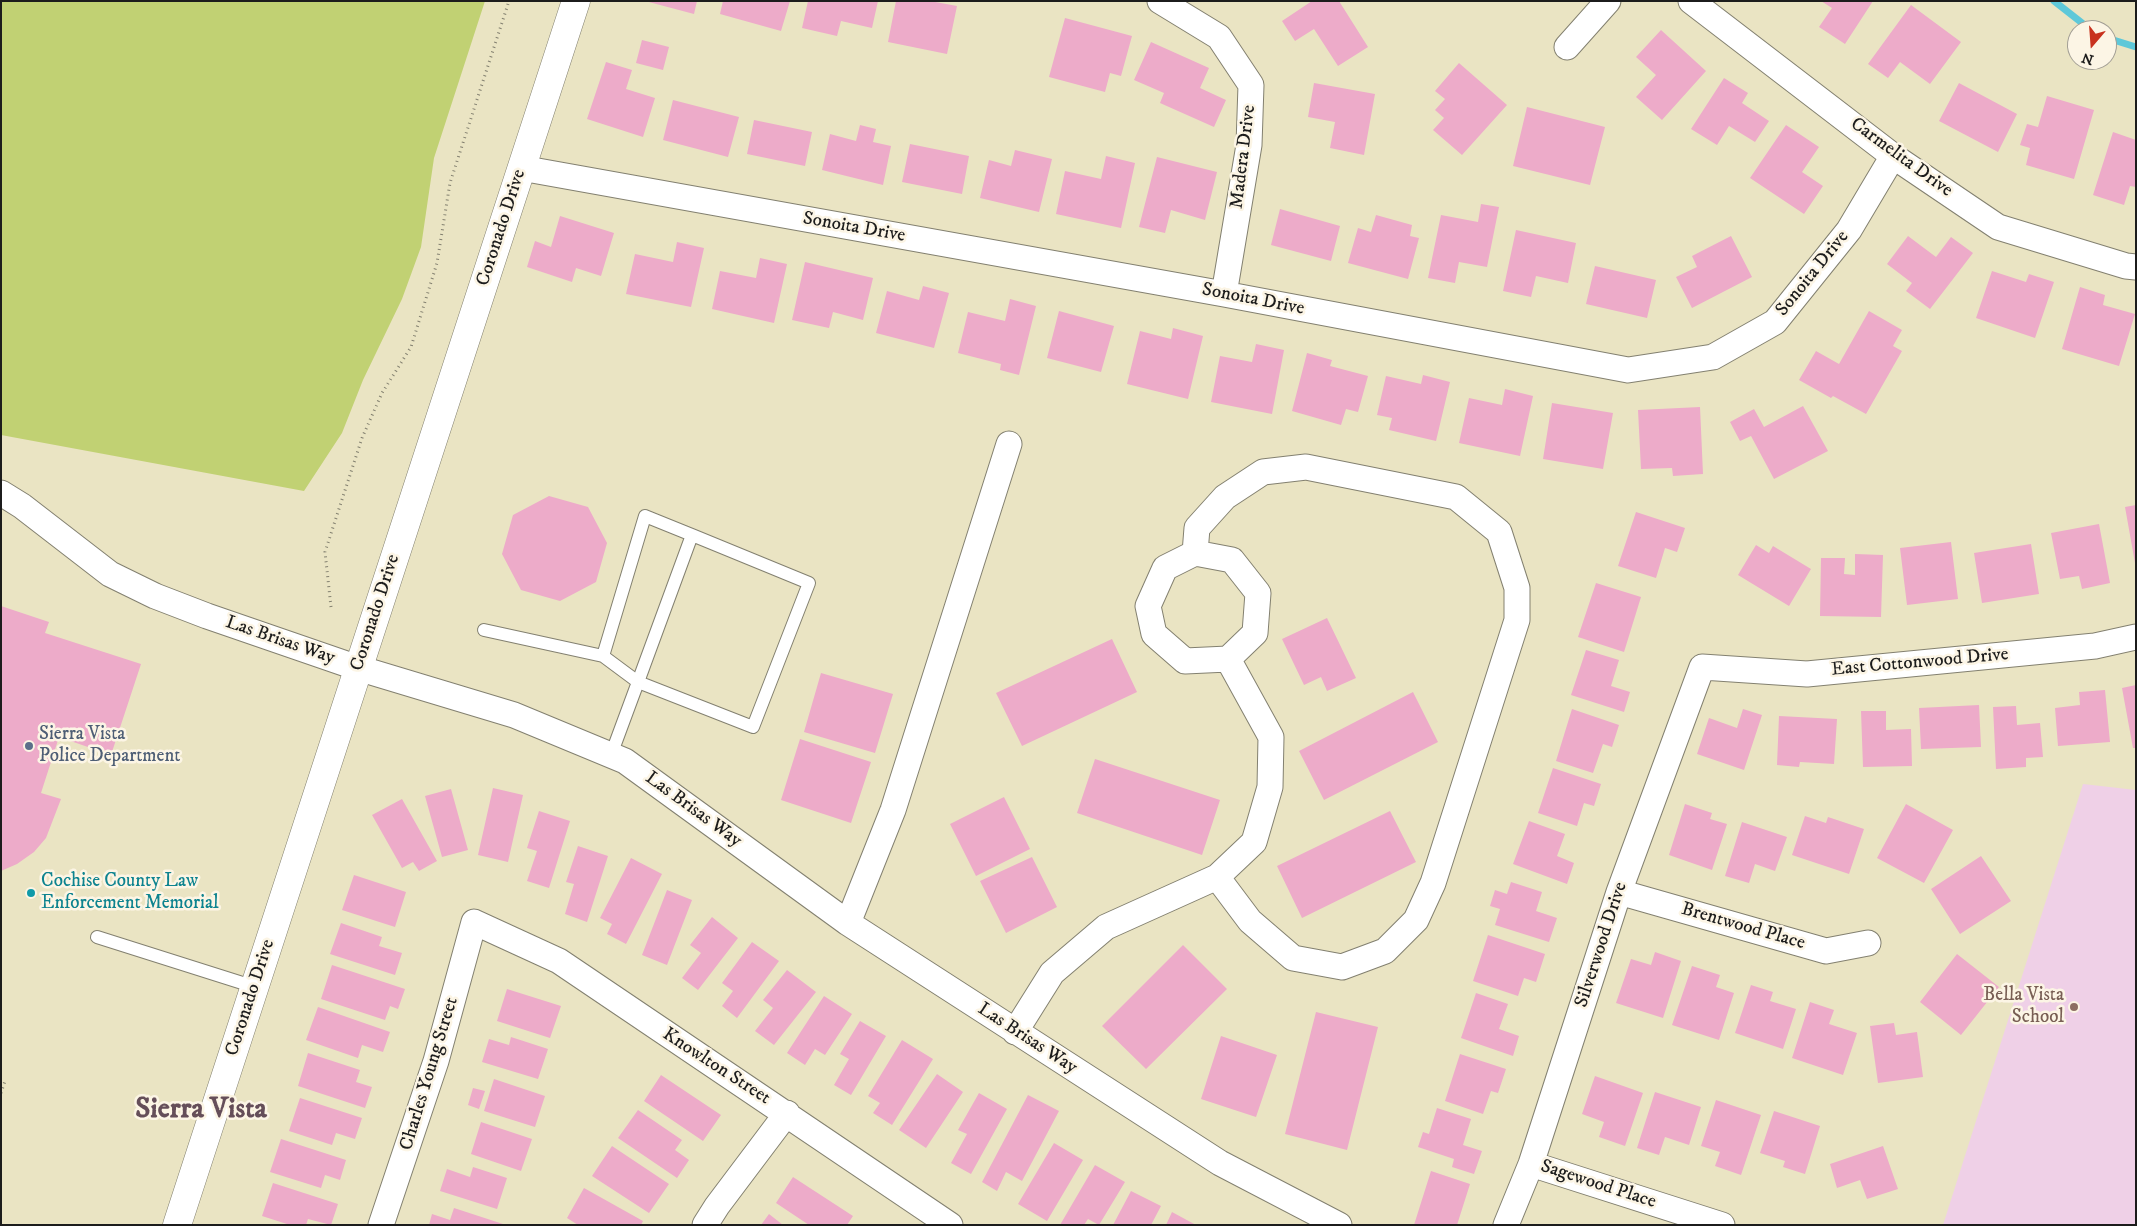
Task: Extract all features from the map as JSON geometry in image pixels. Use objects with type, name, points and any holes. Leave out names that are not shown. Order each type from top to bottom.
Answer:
[{"type":"street","name":"Coronado Drive","points":[[177,1225],[576,1]]},
{"type":"street","name":"Madera Drive","points":[[1160,1],[1219,37],[1251,85],[1248,145],[1224,294]]},
{"type":"street","points":[[1567,47],[1608,1]]},
{"type":"street","name":"Carmelita Drive","points":[[1691,1],[1894,156],[1998,226],[2126,266],[2136,267]]},
{"type":"street","name":"Sonoita Drive","points":[[521,168],[1224,294],[1628,370],[1713,357],[1775,322],[1849,230],[1894,156]]},
{"type":"street","points":[[848,923],[893,810],[1009,444]]},
{"type":"street","points":[[1195,553],[1198,528],[1225,497],[1263,472],[1306,467],[1456,497],[1499,532],[1517,588],[1517,620],[1433,883],[1416,920],[1385,951],[1342,967],[1293,958],[1250,921],[1217,877]]},
{"type":"street","name":"Las Brisas Way","points":[[1,493],[117,577],[155,596],[358,668],[514,715],[625,761],[848,923],[1015,1032],[1220,1163],[1339,1225]]},
{"type":"street","points":[[1195,553],[1232,560],[1258,593],[1255,633],[1228,659],[1185,661],[1154,634],[1148,606],[1165,568],[1195,553]]},
{"type":"street","name":"East Cottonwood Drive","points":[[1702,667],[1807,674],[2095,646],[2136,636]]},
{"type":"street","points":[[1015,1032],[1052,973],[1106,927],[1217,877],[1254,842],[1270,787],[1271,737],[1228,659]]},
{"type":"street","name":"Silverwood Drive","points":[[1506,1225],[1531,1164],[1619,892],[1702,667]]},
{"type":"street","name":"Brentwood Place","points":[[1619,892],[1826,951],[1868,943]]},
{"type":"street","name":"Knowlton Street","points":[[474,922],[559,961],[787,1113],[950,1225]]},
{"type":"street","name":"Charles Young Street","points":[[381,1225],[436,1061],[474,922]]},
{"type":"street","points":[[705,1225],[717,1206],[787,1113]]},
{"type":"street","name":"Sagewood Place","points":[[1531,1164],[1722,1225]]},
{"type":"lane","points":[[484,630],[602,656],[638,682],[753,727],[809,582],[645,516],[602,656]]},
{"type":"lane","points":[[611,755],[692,535]]},
{"type":"lane","points":[[97,937],[255,987]]},
{"type":"path","points":[[331,608],[325,552],[362,438],[382,393],[411,347],[437,263],[450,183],[509,1]]},
{"type":"path","points":[[1,1092],[5,1080]]},
{"type":"shaded area","name":"Bella Vista School","points":[[2083,784],[2136,790],[2136,1225],[1943,1225]]},
{"type":"green space","points":[[1,1],[485,1],[434,158],[421,247],[402,299],[363,380],[342,433],[304,491],[1,435]]},
{"type":"building","points":[[645,1],[697,1],[694,14]]},
{"type":"building","points":[[723,1],[790,1],[781,31],[720,14]]},
{"type":"building","points":[[808,1],[878,1],[872,28],[841,21],[837,36],[802,28]]},
{"type":"building","points":[[896,1],[930,1],[957,6],[947,54],[888,42]]},
{"type":"building","points":[[1312,1],[1339,1],[1368,47],[1338,66],[1314,29],[1295,41],[1282,21]]},
{"type":"building","points":[[1821,1],[1873,1],[1845,44],[1819,27],[1832,8]]},
{"type":"building","points":[[1911,5],[1961,42],[1930,84],[1900,62],[1888,78],[1868,64]]},
{"type":"building","points":[[1065,18],[1132,36],[1121,76],[1110,73],[1105,92],[1049,77]]},
{"type":"building","points":[[1661,30],[1706,71],[1662,120],[1636,97],[1656,75],[1636,57]]},
{"type":"building","points":[[642,40],[669,47],[663,70],[636,63]]},
{"type":"building","points":[[1151,42],[1209,68],[1200,88],[1226,100],[1214,127],[1160,103],[1164,93],[1134,80]]},
{"type":"building","points":[[606,62],[632,70],[626,89],[655,98],[643,137],[587,119]]},
{"type":"building","points":[[1459,63],[1507,105],[1462,155],[1433,130],[1444,118],[1435,110],[1445,99],[1435,91]]},
{"type":"building","points":[[1724,78],[1748,93],[1742,103],[1769,121],[1755,142],[1729,126],[1717,145],[1691,129]]},
{"type":"building","points":[[1314,83],[1375,94],[1364,155],[1330,148],[1335,122],[1308,117]]},
{"type":"building","points":[[1959,83],[2017,114],[1998,152],[1939,121]]},
{"type":"building","points":[[2047,96],[2094,110],[2074,179],[2026,165],[2030,148],[2020,145],[2027,124],[2038,127]]},
{"type":"building","points":[[673,100],[739,117],[728,157],[663,140]]},
{"type":"building","points":[[1527,107],[1605,127],[1590,185],[1513,166]]},
{"type":"building","points":[[754,120],[812,132],[805,166],[747,154]]},
{"type":"building","points":[[860,125],[876,129],[873,142],[891,146],[883,185],[822,170],[830,134],[856,141]]},
{"type":"building","points":[[1786,125],[1819,147],[1802,172],[1823,186],[1804,214],[1750,178]]},
{"type":"building","points":[[2113,132],[2136,140],[2136,187],[2130,186],[2124,205],[2093,195]]},
{"type":"building","points":[[910,144],[969,156],[962,194],[902,182]]},
{"type":"building","points":[[1015,150],[1052,159],[1039,212],[980,198],[989,160],[1011,166]]},
{"type":"building","points":[[1106,156],[1135,163],[1121,228],[1056,214],[1065,171],[1101,179]]},
{"type":"building","points":[[1157,157],[1217,172],[1205,220],[1171,210],[1165,233],[1139,227]]},
{"type":"building","points":[[1481,204],[1499,207],[1487,267],[1459,262],[1455,283],[1428,278],[1441,215],[1478,222]]},
{"type":"building","points":[[1280,209],[1340,226],[1331,261],[1271,245]]},
{"type":"building","points":[[1376,215],[1412,225],[1410,236],[1419,238],[1408,279],[1348,263],[1358,228],[1371,232]]},
{"type":"building","points":[[560,216],[614,233],[601,276],[576,268],[572,282],[527,267],[535,241],[551,247]]},
{"type":"building","points":[[1516,230],[1576,243],[1568,283],[1536,276],[1531,297],[1503,291]]},
{"type":"building","points":[[1731,236],[1752,277],[1692,308],[1676,277],[1697,267],[1692,256]]},
{"type":"building","points":[[1908,236],[1936,257],[1951,237],[1973,253],[1930,309],[1906,291],[1912,283],[1887,264]]},
{"type":"building","points":[[677,242],[704,248],[691,307],[626,294],[635,254],[673,262]]},
{"type":"building","points":[[760,258],[787,264],[774,323],[712,309],[720,271],[756,278]]},
{"type":"building","points":[[805,262],[873,278],[863,320],[833,312],[829,328],[792,320]]},
{"type":"building","points":[[1595,266],[1656,280],[1647,318],[1586,304]]},
{"type":"building","points":[[1992,271],[2026,282],[2029,274],[2054,282],[2035,338],[1976,318]]},
{"type":"building","points":[[923,286],[949,293],[934,348],[876,333],[887,291],[919,300]]},
{"type":"building","points":[[2080,287],[2105,295],[2103,305],[2135,314],[2119,366],[2062,349]]},
{"type":"building","points":[[1010,299],[1036,306],[1019,375],[1000,370],[1001,364],[958,353],[968,312],[1005,321]]},
{"type":"building","points":[[1059,311],[1114,326],[1101,372],[1047,358]]},
{"type":"building","points":[[1869,311],[1902,330],[1893,346],[1902,351],[1866,414],[1833,396],[1831,398],[1799,380],[1816,351],[1839,364]]},
{"type":"building","points":[[1173,328],[1203,336],[1188,399],[1127,384],[1140,331],[1171,339]]},
{"type":"building","points":[[1256,344],[1284,350],[1272,414],[1211,402],[1220,356],[1252,362]]},
{"type":"building","points":[[1307,353],[1332,360],[1330,366],[1368,376],[1358,412],[1346,409],[1341,425],[1292,411]]},
{"type":"building","points":[[1423,375],[1450,382],[1436,441],[1389,430],[1392,418],[1377,415],[1386,376],[1421,384]]},
{"type":"building","points":[[1505,389],[1533,396],[1520,456],[1459,443],[1469,398],[1502,405]]},
{"type":"building","points":[[1552,403],[1613,413],[1603,469],[1543,459]]},
{"type":"building","points":[[1803,406],[1828,451],[1774,479],[1751,436],[1740,441],[1730,422],[1754,409],[1764,427]]},
{"type":"building","points":[[1700,407],[1703,474],[1673,476],[1672,468],[1641,469],[1638,410]]},
{"type":"building","points":[[549,496],[588,507],[607,543],[596,582],[560,601],[521,590],[502,554],[513,515]]},
{"type":"building","points":[[2136,505],[2136,563],[2135,563],[2125,507]]},
{"type":"building","points":[[1636,512],[1685,528],[1677,552],[1665,548],[1656,578],[1618,566]]},
{"type":"building","points":[[2099,524],[2110,583],[2082,589],[2079,576],[2060,579],[2051,533]]},
{"type":"building","points":[[1951,542],[1958,599],[1907,605],[1900,548]]},
{"type":"building","points":[[2031,544],[2039,594],[1982,603],[1974,553]]},
{"type":"building","points":[[1756,545],[1769,553],[1773,546],[1811,569],[1789,606],[1738,575]]},
{"type":"building","points":[[1855,554],[1883,555],[1881,617],[1820,616],[1821,558],[1845,558],[1844,574],[1855,575]]},
{"type":"building","points":[[1596,583],[1641,597],[1624,652],[1578,637]]},
{"type":"building","name":"Sierra Vista Police Department","points":[[1,606],[49,622],[45,633],[141,664],[111,755],[59,737],[41,793],[61,799],[46,838],[34,852],[17,864],[1,871]]},
{"type":"building","points":[[1327,618],[1356,678],[1327,691],[1321,677],[1304,685],[1282,639]]},
{"type":"building","points":[[1112,639],[1137,692],[1022,746],[996,693]]},
{"type":"building","points":[[1586,650],[1619,660],[1611,686],[1630,692],[1624,712],[1571,695]]},
{"type":"building","points":[[821,673],[893,694],[875,753],[804,732]]},
{"type":"building","points":[[2136,685],[2136,748],[2133,748],[2122,688]]},
{"type":"building","points":[[2105,690],[2110,742],[2058,746],[2055,708],[2080,705],[2079,692]]},
{"type":"building","points":[[1413,692],[1438,742],[1324,800],[1299,751]]},
{"type":"building","points":[[1979,705],[1981,747],[1921,749],[1919,708]]},
{"type":"building","points":[[2016,706],[2017,725],[2040,723],[2043,757],[2026,758],[2026,767],[1996,769],[1993,707]]},
{"type":"building","points":[[1572,709],[1619,725],[1612,747],[1603,744],[1593,773],[1556,761]]},
{"type":"building","points":[[1743,709],[1762,715],[1744,770],[1697,754],[1709,718],[1737,728]]},
{"type":"building","points":[[1861,711],[1886,711],[1886,730],[1911,729],[1912,766],[1863,767]]},
{"type":"building","points":[[1779,716],[1837,719],[1834,764],[1800,762],[1799,767],[1777,765]]},
{"type":"building","points":[[800,739],[871,762],[851,823],[781,800]]},
{"type":"building","points":[[1095,759],[1220,800],[1202,855],[1077,813]]},
{"type":"building","points":[[1553,768],[1601,784],[1594,806],[1584,803],[1577,826],[1538,813]]},
{"type":"building","points":[[493,788],[523,795],[508,862],[478,855]]},
{"type":"building","points":[[451,789],[468,850],[442,857],[425,796]]},
{"type":"building","points":[[1004,797],[1030,849],[976,876],[950,824]]},
{"type":"building","points":[[402,799],[437,861],[419,871],[413,862],[402,868],[372,815]]},
{"type":"building","points":[[1685,804],[1712,813],[1710,819],[1727,824],[1712,870],[1669,855]]},
{"type":"building","points":[[1906,804],[1953,830],[1924,883],[1877,858]]},
{"type":"building","points":[[539,811],[570,821],[549,888],[527,881],[537,851],[527,848]]},
{"type":"building","points":[[1390,811],[1416,862],[1302,918],[1277,866]]},
{"type":"building","points":[[1805,816],[1826,823],[1828,817],[1864,829],[1849,874],[1792,855]]},
{"type":"building","points":[[1529,821],[1565,834],[1557,856],[1574,863],[1567,884],[1513,864]]},
{"type":"building","points":[[1742,822],[1787,837],[1775,871],[1755,864],[1749,883],[1725,876]]},
{"type":"building","points":[[578,846],[608,856],[587,922],[565,914],[574,884],[566,882]]},
{"type":"building","points":[[1981,856],[2011,901],[1960,934],[1931,889]]},
{"type":"building","points":[[1032,857],[1057,907],[1006,933],[980,881]]},
{"type":"building","points":[[631,858],[662,874],[626,944],[607,934],[612,924],[600,918]]},
{"type":"building","points":[[354,875],[406,892],[395,927],[342,910]]},
{"type":"building","points":[[1511,882],[1542,892],[1536,911],[1557,918],[1549,942],[1495,925],[1500,909],[1490,906],[1495,890],[1507,894]]},
{"type":"building","points":[[667,890],[692,900],[667,965],[642,955]]},
{"type":"building","points":[[712,917],[738,938],[698,990],[682,978],[701,953],[690,945]]},
{"type":"building","points":[[341,923],[382,937],[379,946],[402,953],[395,975],[330,954]]},
{"type":"building","points":[[1488,935],[1545,954],[1536,982],[1524,978],[1518,996],[1473,981]]},
{"type":"building","points":[[752,942],[779,961],[737,1018],[722,1006],[733,991],[722,983]]},
{"type":"building","points":[[1183,945],[1227,989],[1146,1069],[1102,1026]]},
{"type":"building","points":[[1655,952],[1681,961],[1663,1018],[1616,1003],[1631,959],[1651,965]]},
{"type":"building","points":[[1957,954],[1999,987],[1961,1035],[1920,1002]]},
{"type":"building","points":[[332,965],[405,989],[398,1009],[390,1006],[385,1020],[321,999]]},
{"type":"building","points":[[1692,966],[1720,975],[1716,987],[1734,993],[1719,1040],[1672,1025]]},
{"type":"building","points":[[787,970],[816,992],[774,1045],[755,1031],[773,1008],[763,1000]]},
{"type":"building","points":[[1751,985],[1773,992],[1770,1001],[1796,1009],[1783,1049],[1735,1033]]},
{"type":"building","points":[[507,989],[561,1006],[550,1038],[497,1021]]},
{"type":"building","points":[[1476,993],[1508,1004],[1499,1029],[1519,1036],[1513,1056],[1461,1038]]},
{"type":"building","points":[[824,996],[852,1014],[825,1055],[815,1049],[805,1065],[787,1053]]},
{"type":"building","points":[[1810,1002],[1834,1010],[1829,1024],[1857,1033],[1843,1075],[1792,1058]]},
{"type":"building","points":[[318,1007],[390,1032],[383,1052],[362,1045],[358,1058],[306,1040]]},
{"type":"building","points":[[1316,1012],[1378,1027],[1347,1150],[1285,1134]]},
{"type":"building","points":[[860,1021],[886,1036],[851,1095],[834,1085],[849,1059],[840,1054]]},
{"type":"building","points":[[1894,1023],[1896,1035],[1917,1032],[1923,1077],[1878,1083],[1870,1026]]},
{"type":"building","points":[[1221,1036],[1277,1055],[1256,1117],[1201,1099]]},
{"type":"building","points":[[511,1037],[548,1049],[538,1079],[482,1062],[489,1039],[509,1045]]},
{"type":"building","points":[[902,1040],[933,1059],[892,1125],[873,1113],[880,1103],[868,1096]]},
{"type":"building","points":[[308,1053],[360,1070],[356,1082],[372,1087],[365,1108],[298,1086]]},
{"type":"building","points":[[1460,1054],[1506,1069],[1498,1093],[1491,1091],[1483,1114],[1445,1101]]},
{"type":"building","points":[[937,1074],[963,1092],[926,1148],[899,1130]]},
{"type":"building","points":[[661,1075],[721,1115],[703,1141],[644,1101]]},
{"type":"building","points":[[1595,1076],[1643,1093],[1625,1146],[1599,1137],[1604,1122],[1582,1114]]},
{"type":"building","points":[[494,1079],[545,1096],[535,1127],[484,1111]]},
{"type":"building","points":[[473,1088],[485,1091],[479,1109],[468,1105]]},
{"type":"building","points":[[1655,1092],[1701,1107],[1689,1145],[1665,1137],[1659,1155],[1637,1148]]},
{"type":"building","points":[[979,1093],[1007,1109],[971,1174],[951,1163],[967,1134],[958,1130]]},
{"type":"building","points":[[1028,1095],[1059,1111],[1022,1181],[1006,1172],[997,1191],[982,1182]]},
{"type":"building","points":[[300,1098],[362,1118],[355,1139],[336,1133],[332,1145],[289,1131]]},
{"type":"building","points":[[1716,1100],[1761,1115],[1741,1175],[1715,1166],[1720,1152],[1701,1146]]},
{"type":"building","points":[[1437,1108],[1471,1119],[1463,1145],[1482,1151],[1474,1174],[1452,1167],[1454,1159],[1418,1147],[1423,1132],[1429,1134]]},
{"type":"building","points":[[638,1110],[682,1140],[675,1150],[689,1160],[677,1178],[618,1138]]},
{"type":"building","points":[[1774,1111],[1820,1126],[1805,1174],[1783,1167],[1785,1161],[1760,1153]]},
{"type":"building","points":[[481,1122],[532,1139],[521,1171],[471,1154]]},
{"type":"building","points":[[281,1139],[346,1160],[340,1180],[325,1175],[321,1188],[270,1172]]},
{"type":"building","points":[[1054,1143],[1083,1160],[1047,1221],[1018,1204]]},
{"type":"building","points":[[612,1146],[669,1184],[649,1213],[592,1176]]},
{"type":"building","points":[[1883,1146],[1898,1189],[1867,1199],[1860,1180],[1837,1188],[1830,1164]]},
{"type":"building","points":[[1095,1165],[1125,1182],[1099,1225],[1088,1219],[1084,1225],[1060,1225]]},
{"type":"building","points":[[473,1167],[507,1178],[497,1209],[440,1191],[447,1169],[470,1177]]},
{"type":"building","points":[[1431,1171],[1470,1184],[1457,1225],[1414,1225]]},
{"type":"building","points":[[793,1177],[853,1216],[847,1225],[809,1225],[776,1203]]},
{"type":"building","points":[[273,1183],[338,1204],[331,1225],[308,1219],[306,1225],[290,1225],[262,1216]]},
{"type":"building","points":[[584,1188],[643,1221],[641,1225],[578,1225],[567,1218]]},
{"type":"building","points":[[1131,1191],[1161,1206],[1151,1225],[1113,1225]]},
{"type":"building","points":[[454,1208],[503,1225],[429,1225],[432,1214],[450,1220]]},
{"type":"building","points":[[1172,1212],[1196,1225],[1166,1225]]},
{"type":"building","points":[[769,1214],[783,1225],[761,1225]]},
{"type":"waterway","points":[[2054,1],[2078,20]]},
{"type":"waterway","points":[[2117,41],[2136,47]]},
{"type":"place","name":"Sierra Vista Police Department","points":[[29,746]]},
{"type":"place","name":"Cochise County Law Enforcement Memorial","points":[[31,893]]},
{"type":"place","name":"Bella Vista School","points":[[2074,1007]]},
{"type":"district","name":"Sierra Vista","points":[[201,1111]]}]
